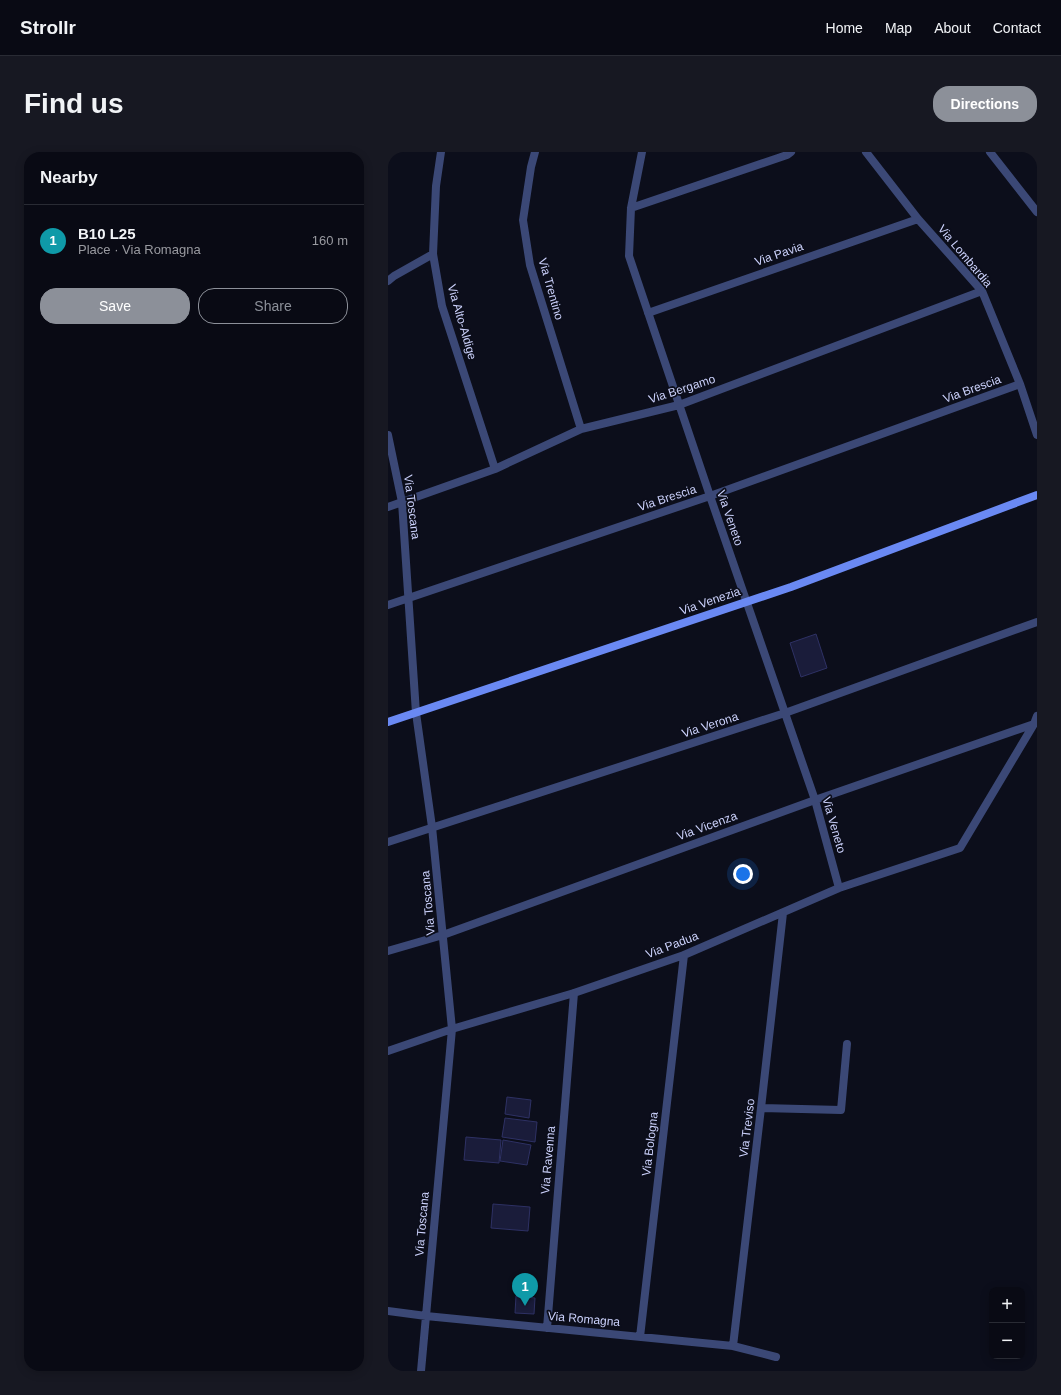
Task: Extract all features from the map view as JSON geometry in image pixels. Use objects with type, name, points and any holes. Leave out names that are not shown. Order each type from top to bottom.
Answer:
[{"type":"street","name":"Via Alto-Aldige","points":[[440,152],[436,186],[433,254],[442,306],[495,469]]},
{"type":"street","name":"Via Trentino","points":[[536,152],[531,167],[523,220],[530,265],[581,429]]},
{"type":"street","name":"Via Veneto","points":[[642,152],[631,208],[629,256],[815,800],[839,888]]},
{"type":"street","points":[[631,208],[788,155],[791,152]]},
{"type":"street","name":"Via Lombardia","points":[[866,152],[918,219],[982,290],[1020,384],[1037,436]]},
{"type":"street","points":[[990,152],[1037,212]]},
{"type":"street","name":"Via Pavia","points":[[648,312],[918,219]]},
{"type":"street","points":[[388,281],[394,276],[433,254]]},
{"type":"street","name":"Via Bergamo","points":[[388,507],[495,469],[581,429],[679,405],[982,290]]},
{"type":"street","name":"Via Brescia","points":[[388,605],[710,496],[1020,384]]},
{"type":"street","name":"Via Toscana","points":[[388,435],[402,502],[416,713],[432,827],[452,1029],[421,1371]]},
{"type":"street","name":"Via Venezia","points":[[388,722],[790,587],[1037,495]]},
{"type":"street","name":"Via Verona","points":[[388,842],[785,713],[1037,622]]},
{"type":"street","points":[[1034,724],[1037,716]]},
{"type":"street","name":"Via Vicenza","points":[[388,952],[443,935],[815,800],[1034,724]]},
{"type":"street","name":"Via Padua","points":[[388,1051],[452,1029],[574,993],[684,955],[839,888],[960,848],[1034,724]]},
{"type":"street","name":"Via Treviso","points":[[733,1346],[762,1108],[783,913]]},
{"type":"street","name":"Via Bologna","points":[[640,1337],[684,955]]},
{"type":"street","name":"Via Ravenna","points":[[547,1328],[574,993]]},
{"type":"street","points":[[762,1108],[841,1110],[847,1044]]},
{"type":"street","name":"Via Romagna","points":[[388,1311],[733,1346],[776,1357]]},
{"type":"building","points":[[816,634],[827,668],[801,677],[790,643]]},
{"type":"building","points":[[507,1097],[531,1100],[529,1118],[505,1114]]},
{"type":"building","points":[[505,1118],[537,1122],[535,1142],[502,1137]]},
{"type":"building","points":[[466,1137],[501,1140],[499,1163],[464,1160]]},
{"type":"building","points":[[503,1140],[531,1145],[527,1165],[500,1161]]},
{"type":"building","points":[[493,1204],[530,1207],[528,1231],[491,1228]]},
{"type":"building","points":[[516,1296],[535,1298],[534,1314],[515,1313]]},
{"type":"place","name":"B10 L25","points":[[525,1306]]}]
